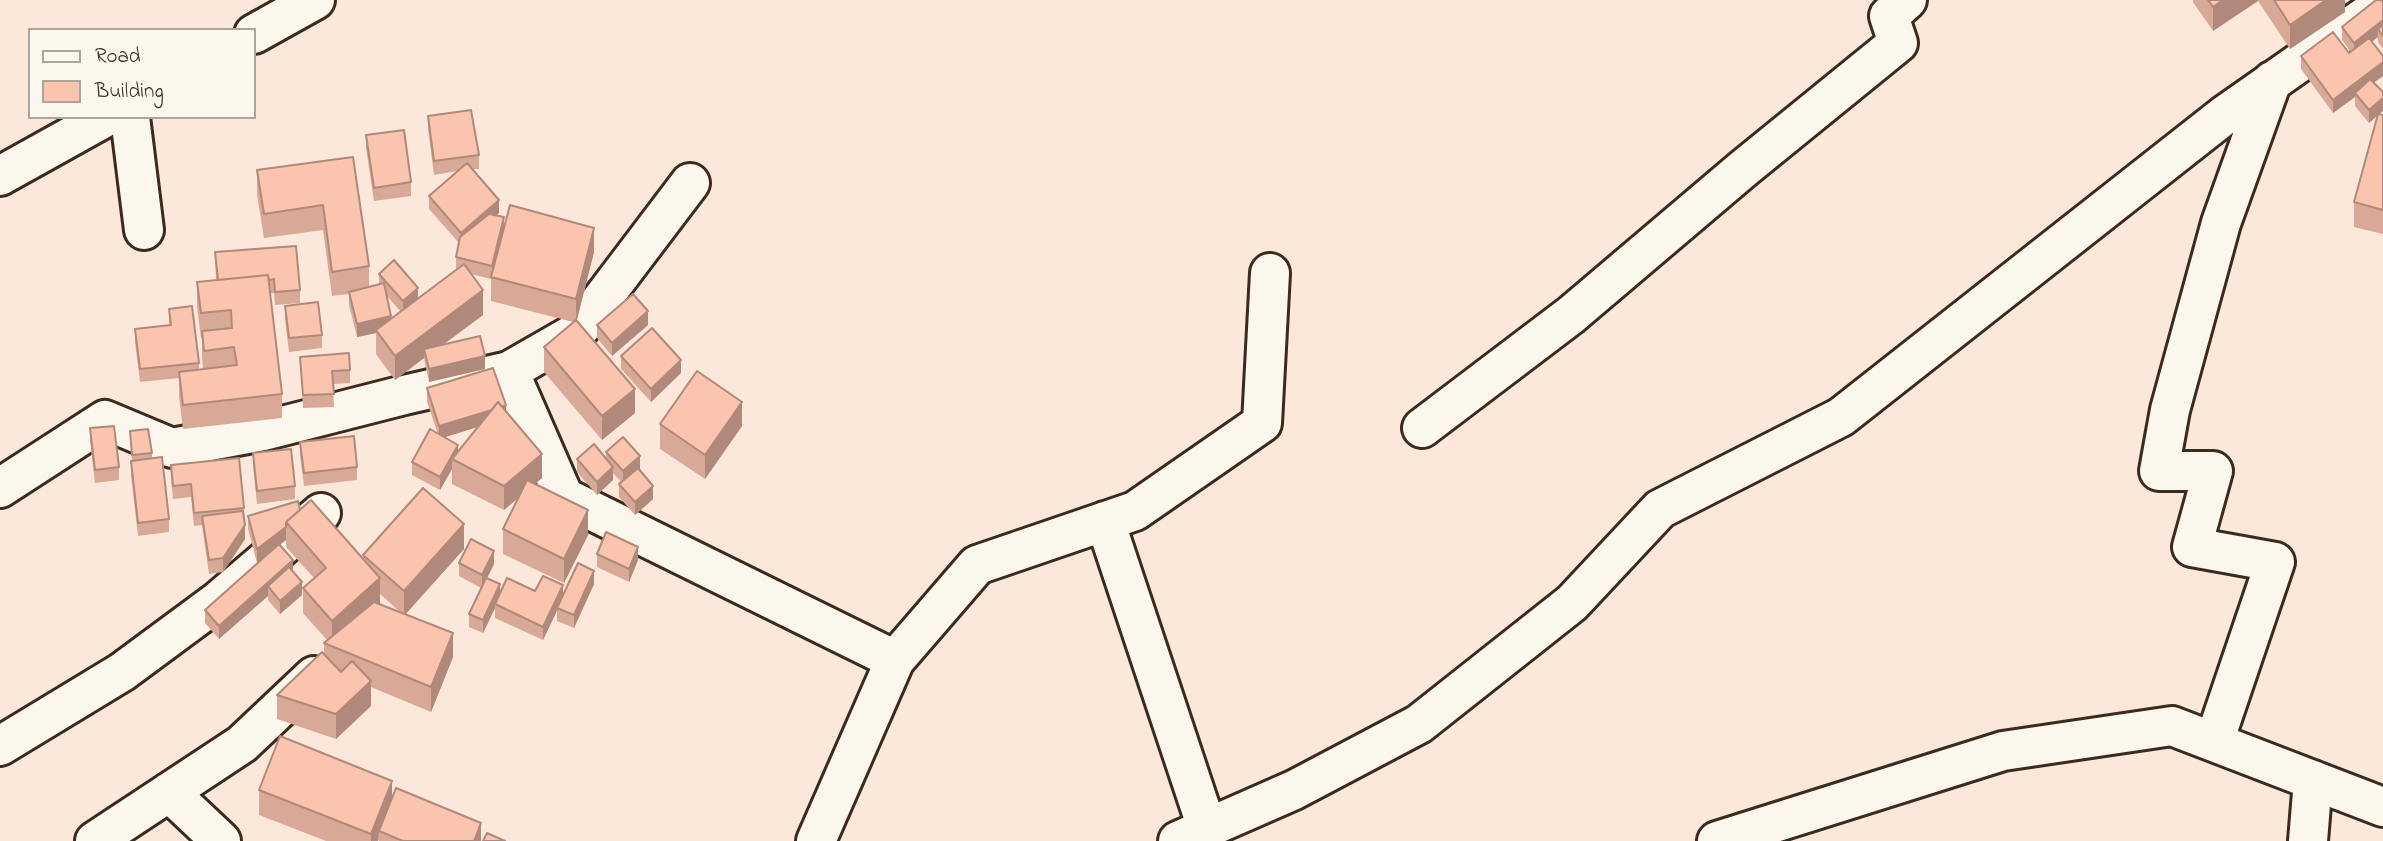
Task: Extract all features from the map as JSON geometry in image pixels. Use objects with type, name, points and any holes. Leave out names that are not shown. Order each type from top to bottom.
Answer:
[{"type":"street","points":[[1422,428],[1571,315],[1743,169],[1898,43],[1889,16],[1907,0]]},
{"type":"street","points":[[1105,521],[1193,835],[1294,790],[1419,724],[1572,603],[1660,509],[1841,417],[2226,114],[2383,4]]},
{"type":"street","points":[[256,33],[295,5]]},
{"type":"street","points":[[2214,742],[2275,562],[2192,547],[2213,471],[2159,471],[2170,410],[2221,223],[2272,81]]},
{"type":"street","points":[[0,176],[102,119]]},
{"type":"street","points":[[130,119],[144,230]]},
{"type":"street","points":[[0,488],[105,420],[172,448],[263,431],[509,371],[577,332],[690,183]]},
{"type":"street","points":[[816,841],[895,660],[977,565],[1135,511],[1262,423],[1270,274]]},
{"type":"street","points":[[509,371],[564,497],[895,660]]},
{"type":"street","points":[[0,746],[122,672],[218,601],[321,513]]},
{"type":"street","points":[[94,841],[242,744],[337,654]]},
{"type":"street","points":[[1717,841],[2003,751],[2172,726],[2383,807]]},
{"type":"street","points":[[2308,841],[2313,780]]},
{"type":"street","points":[[169,792],[221,841]]},
{"type":"building","points":[[2208,0],[2223,0],[2213,7]]},
{"type":"building","points":[[2274,0],[2326,0],[2290,25]]},
{"type":"building","points":[[2376,0],[2383,2],[2383,20],[2354,43],[2342,27]]},
{"type":"building","points":[[2333,32],[2349,53],[2369,38],[2383,56],[2383,62],[2333,100],[2301,56]]},
{"type":"building","points":[[2370,79],[2383,92],[2383,98],[2369,110],[2355,93]]},
{"type":"building","points":[[471,110],[479,155],[434,161],[428,116]]},
{"type":"building","points":[[2378,114],[2383,115],[2383,210],[2354,202]]},
{"type":"building","points":[[404,130],[411,182],[374,188],[366,135]]},
{"type":"building","points":[[353,157],[369,266],[332,272],[323,205],[264,214],[257,170]]},
{"type":"building","points":[[467,163],[499,200],[461,233],[429,196]]},
{"type":"building","points":[[510,205],[594,228],[576,299],[491,277]]},
{"type":"building","points":[[489,214],[504,217],[492,266],[456,257],[460,237]]},
{"type":"building","points":[[296,246],[300,290],[275,292],[274,279],[269,280],[268,275],[218,280],[215,252]]},
{"type":"building","points":[[394,260],[418,288],[403,301],[379,274]]},
{"type":"building","points":[[464,264],[483,290],[395,356],[376,330]]},
{"type":"building","points":[[268,275],[282,394],[183,405],[179,372],[237,365],[234,347],[204,351],[202,331],[232,328],[231,310],[201,313],[197,282]]},
{"type":"building","points":[[384,283],[391,316],[357,324],[349,292]]},
{"type":"building","points":[[633,294],[648,311],[612,343],[597,325]]},
{"type":"building","points":[[318,302],[322,335],[289,338],[285,306]]},
{"type":"building","points":[[192,306],[199,363],[140,369],[135,329],[171,325],[169,309]]},
{"type":"building","points":[[576,320],[635,389],[602,416],[544,347]]},
{"type":"building","points":[[652,328],[681,360],[651,389],[621,356]]},
{"type":"building","points":[[480,336],[485,356],[429,369],[424,349]]},
{"type":"building","points":[[349,353],[350,370],[332,371],[334,394],[303,395],[300,357]]},
{"type":"building","points":[[493,368],[506,405],[502,407],[498,402],[492,410],[439,426],[427,388]]},
{"type":"building","points":[[697,371],[742,402],[705,455],[660,424]]},
{"type":"building","points":[[498,402],[542,454],[504,486],[452,459]]},
{"type":"building","points":[[114,426],[119,467],[95,470],[90,428]]},
{"type":"building","points":[[148,429],[152,453],[132,455],[130,431]]},
{"type":"building","points":[[430,429],[458,445],[440,477],[412,462]]},
{"type":"building","points":[[354,436],[357,467],[304,473],[300,442]]},
{"type":"building","points":[[623,437],[640,456],[623,471],[606,452]]},
{"type":"building","points":[[594,444],[613,467],[597,482],[577,459]]},
{"type":"building","points":[[291,449],[295,486],[257,491],[253,453]]},
{"type":"building","points":[[162,457],[169,519],[138,523],[131,461]]},
{"type":"building","points":[[239,458],[244,508],[194,513],[191,484],[173,486],[171,465]]},
{"type":"building","points":[[638,468],[653,486],[635,502],[619,484]]},
{"type":"building","points":[[527,480],[588,510],[564,559],[503,529]]},
{"type":"building","points":[[423,488],[464,524],[404,591],[363,555]]},
{"type":"building","points":[[311,500],[380,578],[332,621],[303,588],[326,568],[286,522]]},
{"type":"building","points":[[298,501],[300,510],[286,522],[286,527],[257,549],[248,516]]},
{"type":"building","points":[[243,511],[245,525],[223,558],[209,560],[202,516]]},
{"type":"building","points":[[606,532],[638,547],[629,569],[597,554]]},
{"type":"building","points":[[471,539],[494,551],[482,575],[459,563]]},
{"type":"building","points":[[279,544],[293,560],[219,626],[205,610]]},
{"type":"building","points":[[578,563],[594,571],[574,615],[557,608]]},
{"type":"building","points":[[289,567],[302,582],[280,601],[268,586]]},
{"type":"building","points":[[543,576],[563,585],[543,627],[495,604],[507,578],[535,591]]},
{"type":"building","points":[[486,578],[500,584],[483,620],[469,614]]},
{"type":"building","points":[[374,602],[453,633],[431,687],[324,643]]},
{"type":"building","points":[[322,652],[341,672],[352,661],[371,681],[336,714],[277,695]]},
{"type":"building","points":[[280,736],[392,781],[371,834],[259,790]]},
{"type":"building","points":[[396,788],[481,823],[474,841],[403,841],[379,831]]},
{"type":"building","points":[[487,833],[505,841],[483,841]]}]
